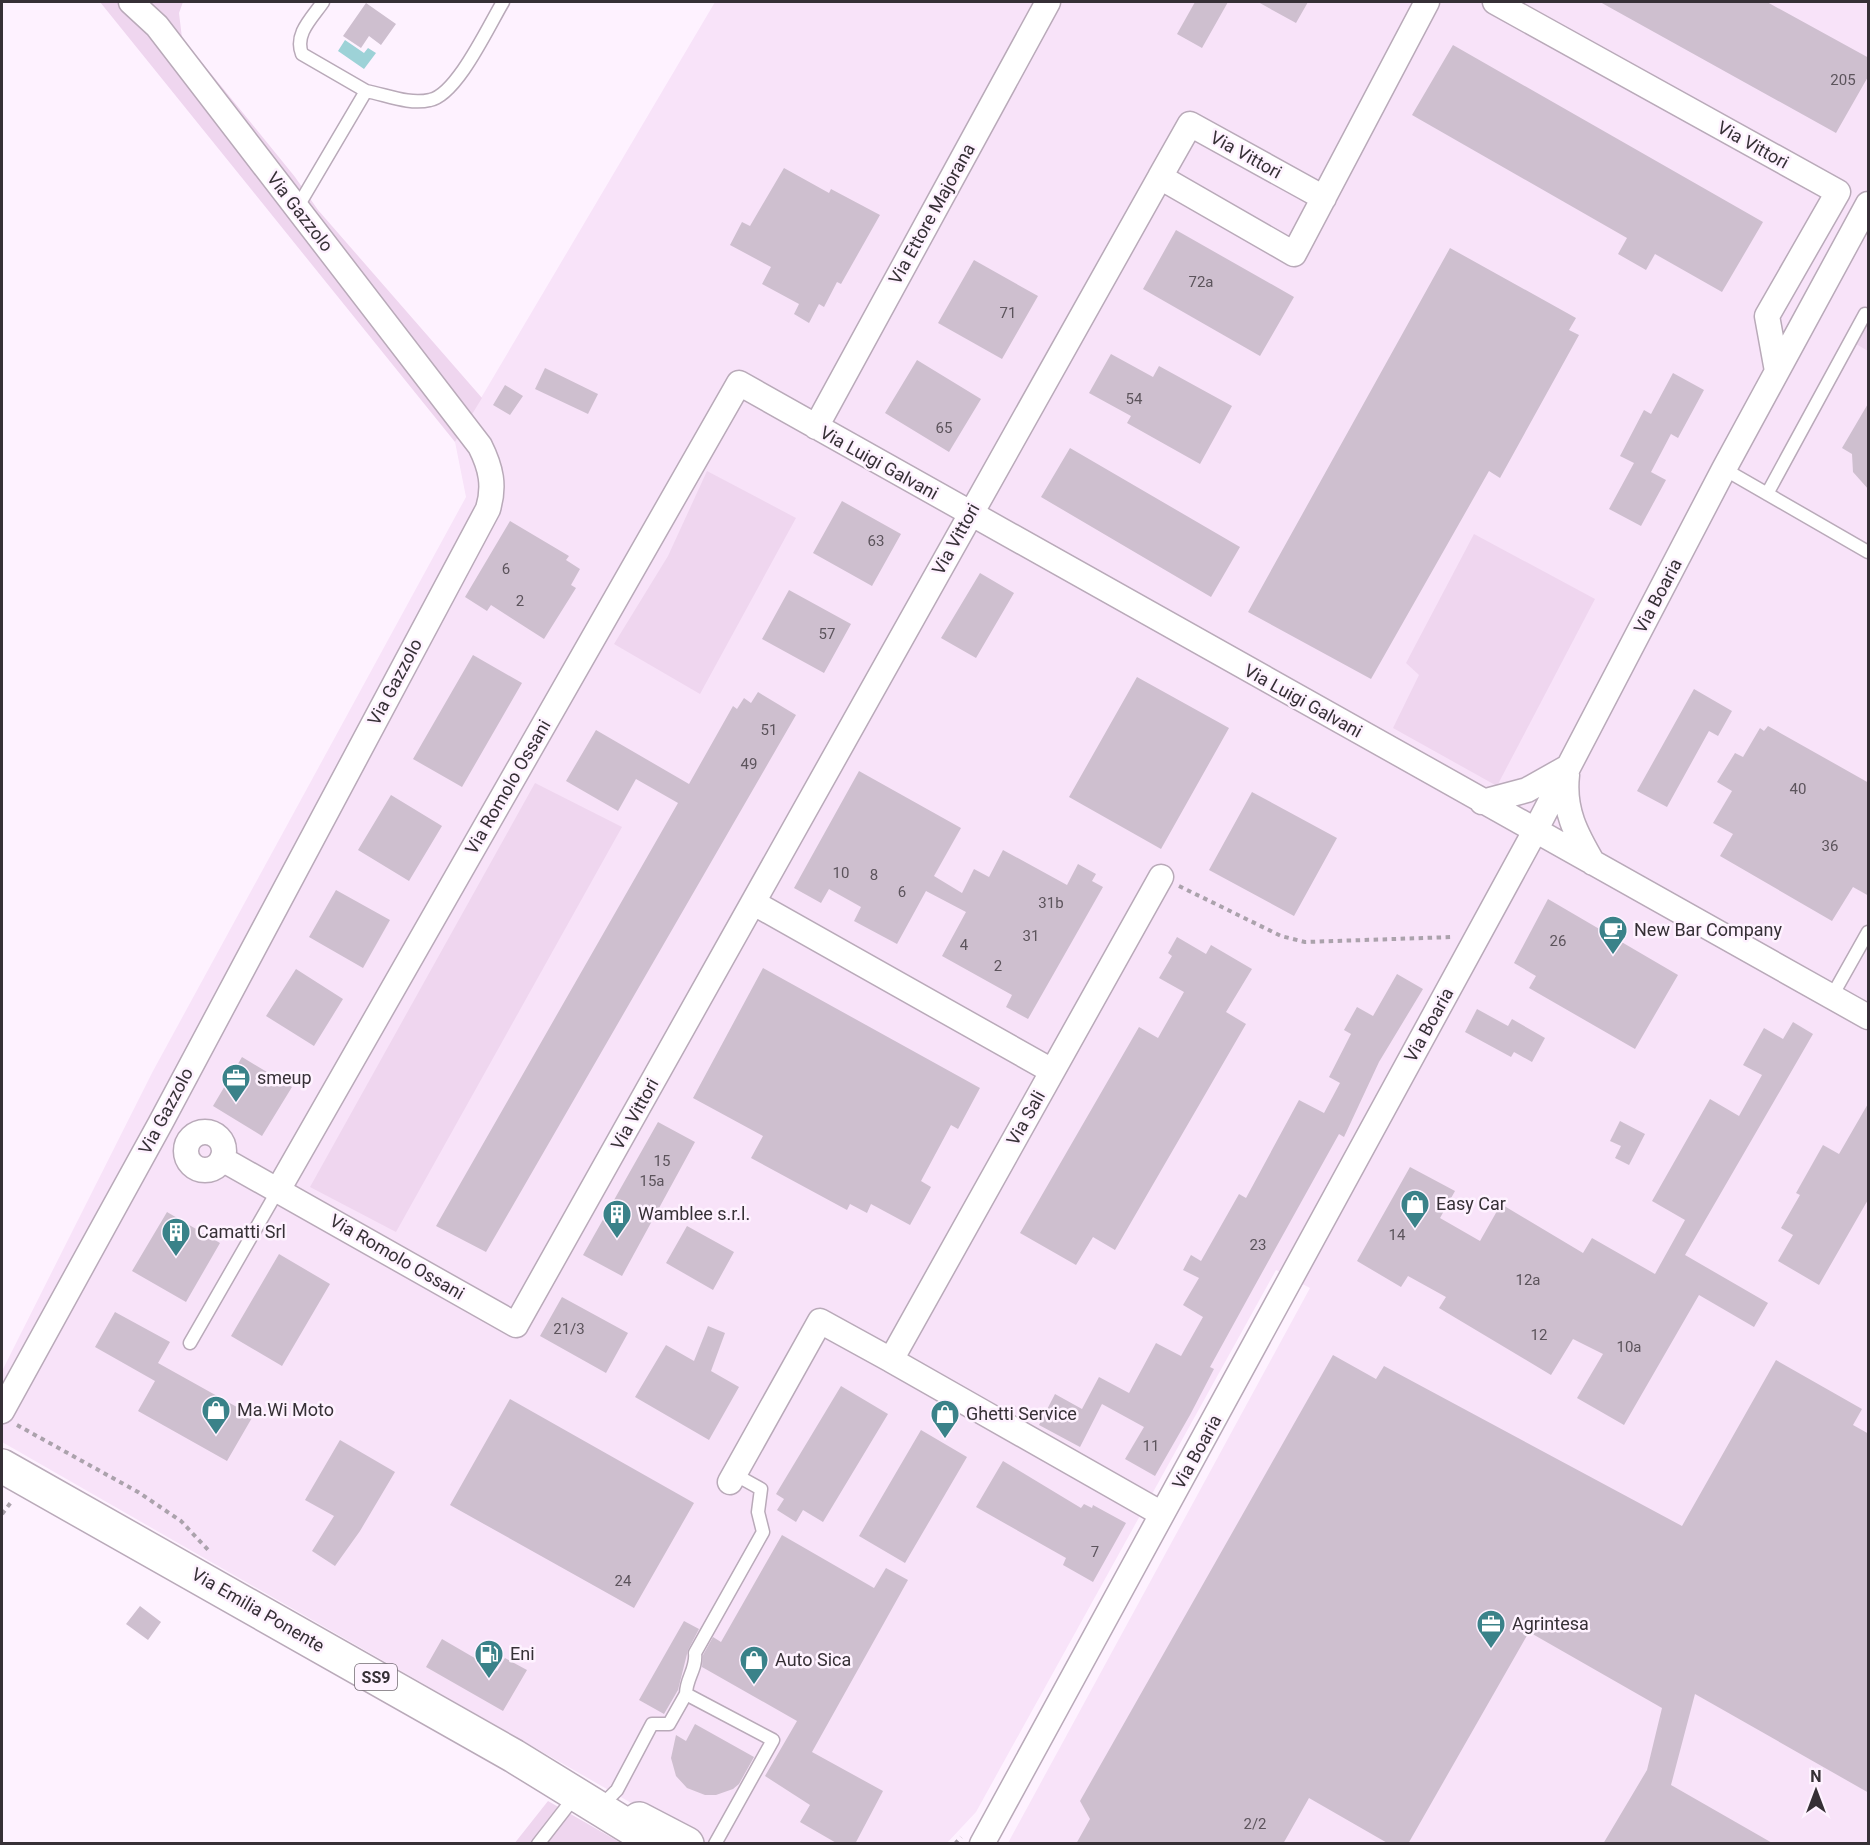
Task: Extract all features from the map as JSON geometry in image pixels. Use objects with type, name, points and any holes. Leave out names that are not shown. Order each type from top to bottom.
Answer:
[{"type":"main road","name":"Via Emilia Ponente","points":[[2,1466],[514,1756],[591,1798],[687,1844]]},
{"type":"main road","name":"Via Emilia Ponente","points":[[591,1798],[657,1844]]},
{"type":"street","name":"Via Gazzolo","points":[[2,1411],[160,1124],[482,520],[491,497],[491,472],[480,446],[157,26],[131,2]]},
{"type":"street","name":"Via Ettore Majorana","points":[[816,427],[1048,2]]},
{"type":"street","points":[[1160,177],[1294,254],[1427,2]]},
{"type":"street","name":"Via Vittori","points":[[1495,2],[1838,192],[1767,316],[1777,371]]},
{"type":"street","name":"Via Vittori","points":[[516,1325],[1190,124],[1324,198]]},
{"type":"street","name":"Via Boaria","points":[[982,1843],[1535,831],[1724,469],[1869,204]]},
{"type":"street","name":"Via Luigi Galvani","points":[[739,383],[1482,802],[1869,1017]]},
{"type":"street","name":"Via Romolo Ossani","points":[[278,1190],[739,383]]},
{"type":"street","points":[[1482,802],[1527,790],[1568,767]]},
{"type":"street","points":[[1568,767],[1567,809],[1572,825],[1594,864]]},
{"type":"street","name":"Via Sali","points":[[891,1360],[1161,877]]},
{"type":"street","points":[[754,903],[1052,1071]]},
{"type":"street","name":"Via Romolo Ossani","points":[[160,1124],[190,1140],[194,1135],[206,1132],[218,1136],[224,1147],[222,1159],[516,1325]]},
{"type":"street","points":[[732,1478],[820,1321],[1162,1514]]},
{"type":"lane","points":[[323,2],[301,35],[299,46],[302,54],[366,91],[414,102],[432,100],[447,91],[462,71],[503,2]]},
{"type":"lane","points":[[297,208],[366,91]]},
{"type":"lane","points":[[1767,494],[1864,314]]},
{"type":"lane","points":[[1724,469],[1869,552]]},
{"type":"lane","points":[[1832,996],[1869,932]]},
{"type":"lane","points":[[190,1343],[278,1190]]},
{"type":"lane","points":[[538,1844],[591,1798],[617,1790],[652,1724],[669,1724],[686,1694],[686,1685],[697,1665],[695,1653],[763,1532],[758,1512],[760,1489],[732,1478]]},
{"type":"lane","points":[[686,1694],[773,1740],[715,1844]]},
{"type":"path","points":[[1161,877],[1281,936],[1305,942],[1478,936]]},
{"type":"shaded area","points":[[100,2],[183,2],[179,13],[182,38],[295,177],[318,210],[482,398],[455,442]]},
{"type":"shaded area","points":[[715,2],[1868,2],[1868,1843],[1008,1843],[1310,1288],[1276,1270],[976,1812],[947,1843],[701,1843],[2,1442],[2,1371],[153,1071],[466,497],[455,442]]},
{"type":"shaded area","points":[[1868,322],[1868,351],[1856,344]]},
{"type":"shaded area","points":[[707,471],[796,518],[700,694],[614,644],[668,556]]},
{"type":"shaded area","points":[[1474,534],[1595,599],[1497,786],[1393,728],[1419,675],[1406,663]]},
{"type":"shaded area","points":[[535,783],[622,827],[396,1232],[310,1187]]},
{"type":"shaded area","points":[[548,1801],[621,1843],[514,1844]]},
{"type":"water","points":[[345,40],[364,53],[368,48],[376,53],[364,69],[338,51]]},
{"type":"building","points":[[1195,2],[1228,2],[1202,48],[1177,34]]},
{"type":"building","points":[[1258,2],[1308,2],[1296,23]]},
{"type":"building","points":[[1600,2],[1767,2],[1869,58],[1869,75],[1836,133]]},
{"type":"building","points":[[366,3],[396,24],[381,45],[369,36],[361,48],[343,36]]},
{"type":"building","points":[[1453,45],[1763,222],[1722,292],[1655,254],[1646,270],[1618,254],[1627,238],[1412,115]]},
{"type":"building","points":[[784,168],[829,193],[831,189],[880,215],[841,284],[837,282],[824,307],[819,304],[809,323],[794,314],[799,304],[762,284],[771,267],[730,245],[742,222],[750,226]]},
{"type":"building","points":[[1176,230],[1294,297],[1260,356],[1143,289]]},
{"type":"building","points":[[1450,248],[1576,318],[1569,330],[1579,335],[1500,478],[1489,471],[1371,679],[1248,612]]},
{"type":"building","points":[[974,260],[1038,296],[1002,359],[938,323]]},
{"type":"building","points":[[1111,354],[1153,377],[1159,366],[1232,406],[1200,464],[1127,423],[1131,416],[1089,393]]},
{"type":"building","points":[[917,360],[981,399],[949,452],[885,413]]},
{"type":"building","points":[[545,368],[598,394],[588,414],[535,389]]},
{"type":"building","points":[[1673,373],[1704,390],[1678,438],[1671,434],[1651,472],[1666,480],[1641,526],[1609,509],[1634,463],[1620,456],[1644,410],[1651,414]]},
{"type":"building","points":[[505,385],[523,396],[510,415],[493,405]]},
{"type":"building","points":[[1869,402],[1869,490],[1853,472],[1852,454],[1842,448]]},
{"type":"building","points":[[1070,448],[1240,547],[1211,597],[1041,497]]},
{"type":"building","points":[[842,501],[901,534],[872,586],[813,553]]},
{"type":"building","points":[[510,521],[569,556],[566,560],[580,569],[571,585],[576,588],[544,639],[491,605],[487,611],[465,597]]},
{"type":"building","points":[[980,573],[1014,593],[976,658],[941,638]]},
{"type":"building","points":[[789,590],[851,624],[824,673],[762,639]]},
{"type":"building","points":[[473,655],[522,683],[462,787],[413,759]]},
{"type":"building","points":[[1137,677],[1229,728],[1161,849],[1069,797]]},
{"type":"building","points":[[1694,689],[1732,711],[1718,736],[1709,731],[1667,807],[1637,791]]},
{"type":"building","points":[[758,692],[796,715],[486,1252],[436,1226],[678,803],[636,779],[618,811],[566,781],[596,730],[689,784],[733,706],[737,709],[744,698],[751,703]]},
{"type":"building","points":[[1768,726],[1869,783],[1869,896],[1853,887],[1832,921],[1720,856],[1733,834],[1713,823],[1732,791],[1717,782],[1735,753],[1743,757],[1760,728],[1764,731]]},
{"type":"building","points":[[859,771],[961,828],[934,876],[962,893],[974,869],[989,877],[1003,850],[1067,885],[1078,864],[1096,874],[1092,881],[1103,887],[1028,1019],[1006,1007],[1012,995],[942,956],[966,912],[926,891],[897,944],[854,921],[861,907],[829,889],[821,903],[794,888]]},
{"type":"building","points":[[1252,792],[1337,838],[1294,916],[1209,870]]},
{"type":"building","points":[[391,795],[442,826],[409,881],[358,850]]},
{"type":"building","points":[[336,890],[390,920],[363,968],[309,937]]},
{"type":"building","points":[[1548,899],[1678,975],[1635,1049],[1529,988],[1536,976],[1514,963]]},
{"type":"building","points":[[1177,937],[1206,954],[1211,945],[1252,969],[1226,1012],[1246,1024],[1115,1250],[1093,1237],[1076,1265],[1020,1233],[1139,1027],[1158,1038],[1184,992],[1159,978],[1172,956],[1168,953]]},
{"type":"building","points":[[763,968],[980,1088],[958,1129],[951,1125],[921,1181],[931,1187],[910,1225],[871,1204],[867,1213],[850,1204],[847,1210],[751,1158],[763,1136],[693,1098]]},
{"type":"building","points":[[296,969],[343,999],[314,1046],[266,1016]]},
{"type":"building","points":[[1397,974],[1423,989],[1379,1062],[1344,1137],[1339,1134],[1210,1367],[1214,1369],[1155,1476],[1125,1459],[1144,1427],[1102,1404],[1080,1447],[1039,1425],[1055,1394],[1082,1409],[1099,1377],[1129,1393],[1156,1343],[1181,1356],[1203,1317],[1183,1305],[1199,1278],[1183,1270],[1191,1255],[1201,1261],[1239,1194],[1246,1198],[1299,1100],[1324,1113],[1340,1083],[1329,1077],[1351,1034],[1344,1030],[1357,1007],[1373,1016]]},
{"type":"building","points":[[1477,1009],[1508,1026],[1512,1019],[1545,1038],[1532,1062],[1514,1052],[1511,1057],[1465,1032]]},
{"type":"building","points":[[1793,1022],[1813,1034],[1685,1255],[1768,1303],[1754,1327],[1699,1295],[1624,1425],[1577,1398],[1603,1354],[1573,1339],[1551,1375],[1439,1308],[1446,1297],[1408,1276],[1401,1287],[1357,1261],[1410,1167],[1455,1191],[1440,1218],[1480,1241],[1501,1204],[1583,1253],[1592,1238],[1655,1274],[1685,1220],[1652,1201],[1710,1099],[1739,1116],[1762,1075],[1743,1065],[1764,1028],[1783,1039]]},
{"type":"building","points":[[242,1057],[292,1087],[262,1136],[213,1106]]},
{"type":"building","points":[[1869,1102],[1869,1198],[1819,1285],[1778,1261],[1793,1235],[1781,1228],[1800,1195],[1796,1193],[1823,1145],[1839,1154]]},
{"type":"building","points":[[1620,1121],[1645,1134],[1629,1165],[1615,1158],[1621,1146],[1610,1141]]},
{"type":"building","points":[[658,1122],[695,1142],[622,1276],[583,1255]]},
{"type":"building","name":"Camatti Srl","points":[[167,1212],[220,1243],[186,1302],[132,1271]]},
{"type":"building","points":[[687,1226],[734,1252],[713,1290],[666,1263]]},
{"type":"building","points":[[279,1254],[330,1284],[282,1366],[231,1336]]},
{"type":"building","points":[[562,1297],[628,1333],[606,1373],[540,1336]]},
{"type":"building","points":[[115,1312],[170,1342],[158,1363],[253,1416],[227,1461],[138,1411],[155,1381],[95,1347]]},
{"type":"building","points":[[708,1326],[725,1333],[711,1371],[739,1387],[709,1440],[635,1397],[666,1345],[694,1361]]},
{"type":"building","name":"Agrintesa","points":[[1333,1355],[1376,1379],[1384,1366],[1682,1526],[1776,1360],[1862,1409],[1853,1425],[1869,1434],[1869,1793],[1695,1694],[1671,1785],[1774,1844],[1603,1844],[1647,1770],[1662,1708],[1529,1632],[1408,1844],[1389,1844],[1309,1798],[1283,1844],[1076,1844],[1090,1819],[1080,1801]]},
{"type":"building","points":[[841,1386],[888,1414],[823,1522],[803,1510],[796,1522],[777,1510],[784,1499],[776,1494]]},
{"type":"building","points":[[510,1399],[694,1503],[634,1608],[450,1505]]},
{"type":"building","points":[[921,1430],[967,1457],[905,1563],[859,1536]]},
{"type":"building","points":[[340,1440],[395,1472],[360,1531],[335,1566],[312,1551],[334,1516],[305,1500]]},
{"type":"building","points":[[1003,1461],[1081,1508],[1084,1504],[1092,1508],[1093,1505],[1126,1523],[1093,1582],[1063,1565],[1066,1558],[976,1507]]},
{"type":"building","points":[[782,1535],[874,1588],[886,1568],[908,1580],[812,1752],[883,1791],[855,1844],[838,1844],[800,1822],[810,1805],[765,1776],[797,1721],[702,1667],[703,1655],[713,1637],[721,1642]]},
{"type":"building","points":[[140,1606],[161,1622],[148,1640],[126,1624]]},
{"type":"building","points":[[684,1621],[699,1629],[688,1650],[678,1690],[664,1714],[639,1700]]},
{"type":"building","points":[[442,1639],[497,1671],[505,1658],[527,1670],[503,1711],[426,1667]]},
{"type":"building","points":[[695,1724],[754,1757],[739,1784],[733,1789],[716,1795],[705,1795],[687,1788],[676,1776],[671,1758],[676,1735],[686,1741]]},
{"type":"place","name":"New Bar Company","points":[[1613,956]]},
{"type":"place","name":"smeup","points":[[236,1104]]},
{"type":"place","name":"Easy Car","points":[[1415,1230]]},
{"type":"place","name":"Wamblee s.r.l.","points":[[617,1240]]},
{"type":"place","name":"Camatti Srl","points":[[176,1258]]},
{"type":"place","name":"Ma.Wi Moto","points":[[216,1436]]},
{"type":"place","name":"Ghetti Service","points":[[945,1440]]},
{"type":"place","name":"Agrintesa","points":[[1491,1650]]},
{"type":"place","name":"Eni","points":[[489,1680]]},
{"type":"place","name":"Auto Sica","points":[[754,1686]]}]
